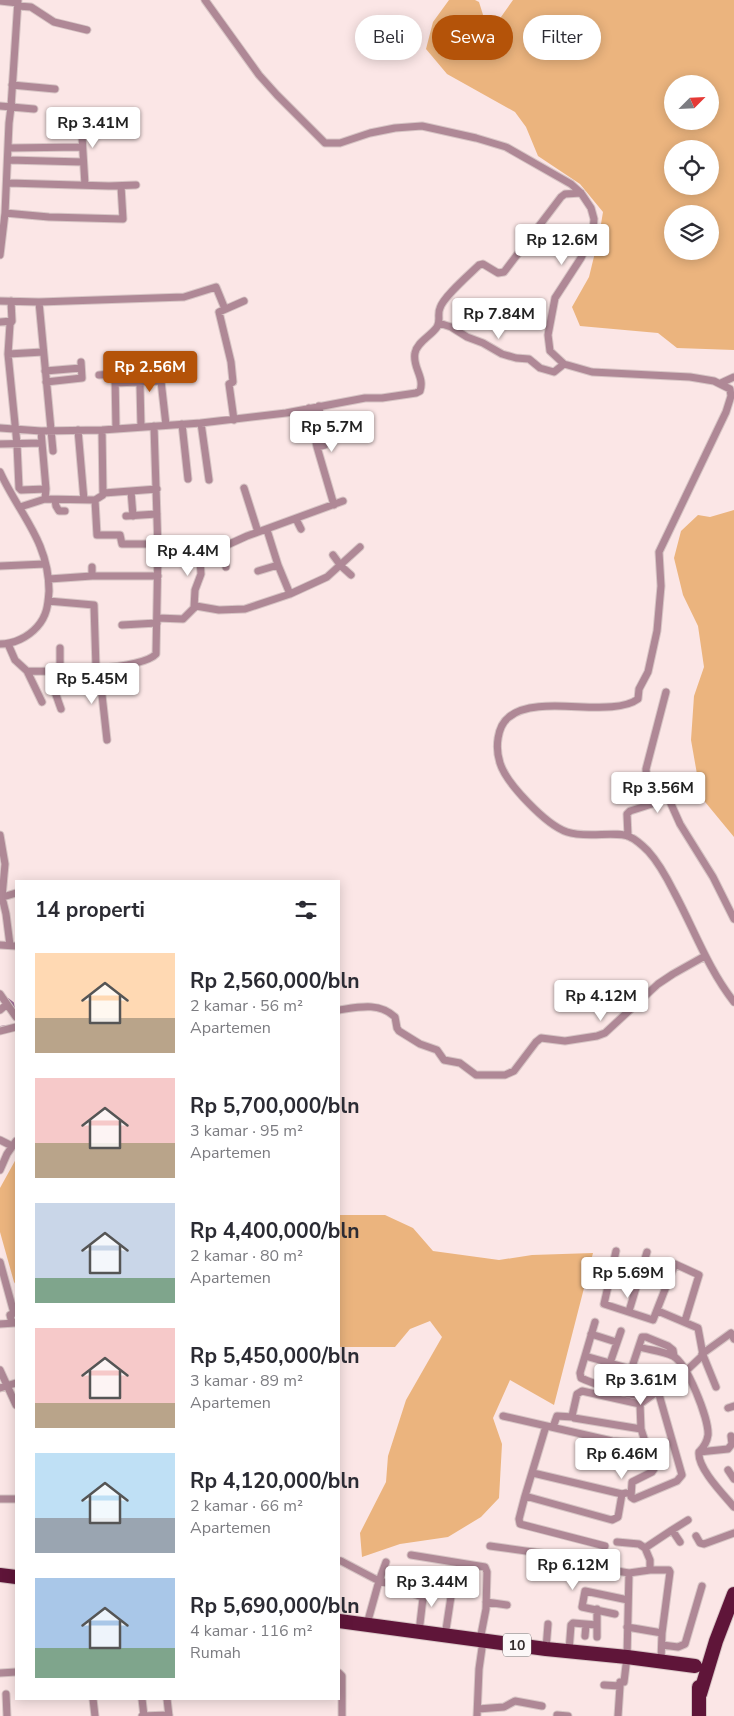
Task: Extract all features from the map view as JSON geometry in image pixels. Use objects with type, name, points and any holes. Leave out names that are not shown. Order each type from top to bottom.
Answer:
[{"type":"highway","points":[[0,1575],[15,1577]]},
{"type":"highway","points":[[700,1694],[716,1641],[734,1594]]},
{"type":"highway","name":"10","points":[[340,1621],[419,1633],[695,1666]]},
{"type":"highway","points":[[699,1716],[700,1694],[695,1666],[716,1641]]},
{"type":"street","points":[[205,0],[259,75],[277,96],[325,143],[340,143],[370,133],[395,128],[422,126],[506,147],[571,184],[581,193],[591,208],[594,219],[593,231],[581,258],[555,298],[548,335],[550,352],[564,364],[592,372],[690,377],[721,383],[730,388],[732,392],[730,403],[659,552],[661,586],[657,631],[648,672],[639,688],[638,699],[622,705],[527,709],[513,714],[507,718],[500,731],[498,756],[504,772],[528,802],[550,823],[561,830],[576,835],[628,836],[648,852],[658,863],[721,985],[734,1002]]},
{"type":"street","points":[[0,1],[31,7],[54,22],[87,30]]},
{"type":"street","points":[[0,255],[3,207],[8,183],[9,123],[18,3]]},
{"type":"street","points":[[12,85],[56,89]]},
{"type":"street","points":[[0,106],[34,109]]},
{"type":"street","points":[[82,136],[85,185]]},
{"type":"street","points":[[8,148],[82,147]]},
{"type":"street","points":[[8,160],[83,162]]},
{"type":"street","points":[[8,183],[136,185]]},
{"type":"street","points":[[3,207],[49,217],[123,219],[121,186]]},
{"type":"street","points":[[0,428],[41,431],[102,430],[201,423],[286,413],[365,398],[382,398],[416,393],[420,391],[422,382],[415,361],[415,353],[439,323],[439,308],[479,265],[483,264],[498,273],[504,272],[561,197],[565,194],[581,193]]},
{"type":"street","points":[[0,301],[39,302],[184,297],[216,287],[225,309]]},
{"type":"street","points":[[11,301],[12,321],[10,324],[8,351],[20,490],[46,489]]},
{"type":"street","points":[[234,420],[229,384],[233,382],[231,362],[219,312],[244,301]]},
{"type":"street","points":[[39,302],[53,451]]},
{"type":"street","points":[[0,322],[12,321]]},
{"type":"street","points":[[439,323],[451,327],[502,354],[516,358],[530,358],[540,368],[554,372],[564,364]]},
{"type":"street","points":[[0,349],[43,352]]},
{"type":"street","points":[[45,371],[81,365],[82,378],[46,382]]},
{"type":"street","points":[[99,375],[115,374],[116,429]]},
{"type":"street","points":[[721,383],[734,378]]},
{"type":"street","points":[[115,383],[161,381],[166,425]]},
{"type":"street","points":[[140,385],[141,427]]},
{"type":"street","points":[[317,447],[325,445],[319,406]]},
{"type":"street","points":[[309,408],[317,447],[334,505]]},
{"type":"street","points":[[201,423],[209,480]]},
{"type":"street","points":[[182,424],[188,479]]},
{"type":"street","points":[[27,671],[97,668],[134,664],[155,656],[157,652],[158,547],[154,426]]},
{"type":"street","points":[[78,430],[84,500]]},
{"type":"street","points":[[20,507],[45,499],[95,500],[102,497],[104,493],[102,430]]},
{"type":"street","points":[[41,431],[46,489],[45,499]]},
{"type":"street","points":[[0,444],[42,443]]},
{"type":"street","points":[[0,472],[41,547],[49,579],[45,616],[37,627],[25,637],[8,644],[0,644]]},
{"type":"street","points":[[244,488],[258,532]]},
{"type":"street","points":[[104,493],[157,489]]},
{"type":"street","points":[[131,491],[129,516],[157,514]]},
{"type":"street","points":[[55,500],[59,511],[65,511]]},
{"type":"street","points":[[95,500],[97,535],[120,535],[122,544],[158,547],[225,546],[343,501]]},
{"type":"street","points":[[296,518],[301,529]]},
{"type":"street","points":[[267,530],[290,594]]},
{"type":"street","points":[[225,546],[226,567]]},
{"type":"street","points":[[194,608],[196,590],[202,574],[199,547]]},
{"type":"street","points":[[122,625],[183,619],[194,608],[199,606],[219,610],[245,608],[290,594],[318,583],[360,548]]},
{"type":"street","points":[[333,555],[340,566],[351,575]]},
{"type":"street","points":[[0,566],[45,564]]},
{"type":"street","points":[[258,571],[278,565]]},
{"type":"street","points":[[92,567],[92,576]]},
{"type":"street","points":[[49,579],[92,576],[158,576]]},
{"type":"street","points":[[48,601],[94,606],[97,668],[107,740]]},
{"type":"street","points":[[8,644],[15,660],[27,671],[42,702]]},
{"type":"street","points":[[60,648],[55,692],[61,709]]},
{"type":"street","points":[[628,836],[626,815],[630,811],[652,805],[646,769],[666,692]]},
{"type":"street","points":[[651,796],[664,793],[667,795],[680,824],[705,862],[734,919]]},
{"type":"street","points":[[0,835],[5,864],[1,898],[13,946],[0,945]]},
{"type":"street","points":[[1,898],[15,893]]},
{"type":"street","points":[[340,1010],[365,1006],[382,1008],[395,1017],[399,1030],[420,1044],[437,1050],[444,1060],[460,1063],[477,1076],[499,1076],[514,1070],[541,1038],[565,1041],[589,1038],[605,1033],[658,984],[706,956]]},
{"type":"street","points":[[0,994],[15,1015]]},
{"type":"street","points":[[0,1010],[7,1004]]},
{"type":"street","points":[[0,1031],[15,1027]]},
{"type":"street","points":[[0,1140],[14,1144],[0,1170]]},
{"type":"street","points":[[616,1251],[603,1303],[654,1320],[675,1264],[700,1275],[685,1321]]},
{"type":"street","points":[[629,1311],[647,1252]]},
{"type":"street","points":[[0,1262],[14,1313],[10,1315],[14,1323],[0,1324]]},
{"type":"street","points":[[658,1311],[698,1328],[703,1354],[716,1387]]},
{"type":"street","points":[[586,1356],[656,1376],[659,1379],[648,1391],[637,1395],[592,1383],[580,1375],[595,1322]]},
{"type":"street","points":[[610,1363],[621,1331]]},
{"type":"street","points":[[573,1418],[577,1394],[582,1391],[640,1404],[686,1371],[703,1354],[731,1333],[734,1339]]},
{"type":"street","points":[[591,1334],[616,1342]]},
{"type":"street","points":[[631,1370],[641,1338],[646,1337],[673,1350],[674,1356],[686,1371],[697,1393],[707,1426],[708,1437],[706,1444],[699,1452],[699,1460],[714,1483],[734,1507]]},
{"type":"street","points":[[639,1347],[674,1356]]},
{"type":"street","points":[[0,1370],[15,1402]]},
{"type":"street","points":[[0,1388],[9,1387],[15,1384]]},
{"type":"street","points":[[640,1404],[641,1429],[654,1470],[632,1482],[632,1498],[639,1498],[677,1481],[682,1475],[658,1391]]},
{"type":"street","points":[[503,1416],[612,1441],[645,1443]]},
{"type":"street","points":[[605,1546],[520,1524],[518,1519],[525,1496],[549,1427],[558,1416],[641,1429]]},
{"type":"street","points":[[699,1452],[728,1449],[732,1444],[731,1436]]},
{"type":"street","points":[[728,1470],[734,1479]]},
{"type":"street","points":[[533,1472],[622,1494],[631,1492]]},
{"type":"street","points":[[525,1496],[612,1520],[618,1517],[622,1494]]},
{"type":"street","points":[[0,1499],[15,1499]]},
{"type":"street","points":[[645,1548],[688,1520]]},
{"type":"street","points":[[672,1530],[680,1542]]},
{"type":"street","points":[[696,1536],[702,1544],[734,1533]]},
{"type":"street","points":[[618,1542],[639,1544],[645,1548],[650,1560],[650,1570]]},
{"type":"street","points":[[490,1546],[583,1558],[617,1571],[669,1570],[660,1662]]},
{"type":"street","points":[[410,1555],[486,1568],[486,1602],[481,1640],[478,1712],[504,1707],[515,1701],[542,1706]]},
{"type":"street","points":[[341,1561],[379,1581],[422,1597]]},
{"type":"street","points":[[366,1624],[386,1562]]},
{"type":"street","points":[[618,1716],[620,1682],[624,1682],[627,1657],[629,1572]]},
{"type":"street","points":[[419,1633],[425,1580]]},
{"type":"street","points":[[662,1645],[678,1647],[685,1644],[702,1586]]},
{"type":"street","points":[[445,1636],[452,1590]]},
{"type":"street","points":[[615,1614],[582,1607],[584,1592],[586,1590],[628,1600]]},
{"type":"street","points":[[486,1602],[507,1605]]},
{"type":"street","points":[[597,1609],[597,1637]]},
{"type":"street","points":[[546,1649],[548,1624]]},
{"type":"street","points":[[585,1636],[586,1624]]},
{"type":"street","points":[[569,1651],[571,1625],[597,1625]]},
{"type":"street","points":[[627,1628],[662,1633]]},
{"type":"street","points":[[0,1672],[15,1672]]},
{"type":"street","points":[[340,1674],[342,1676],[342,1716]]},
{"type":"street","points":[[604,1685],[620,1686]]},
{"type":"street","points":[[6,1694],[7,1716]]},
{"type":"street","points":[[93,1700],[94,1716]]},
{"type":"street","points":[[142,1700],[143,1716],[169,1716],[167,1700]]},
{"type":"street","points":[[557,1715],[568,1716]]},
{"type":"shaded area","points":[[449,0],[475,0],[479,2],[483,15],[438,15]]},
{"type":"shaded area","points":[[513,0],[734,0],[734,350],[677,348],[658,333],[580,326],[572,307],[589,277],[603,212],[580,184],[538,156],[526,127],[515,112],[447,74],[435,60],[513,60],[513,15],[502,15]]},
{"type":"shaded area","points":[[432,26],[432,56],[426,49]]},
{"type":"shaded area","points":[[734,510],[734,837],[701,797],[691,740],[694,696],[704,667],[698,626],[683,595],[674,558],[681,531],[698,515],[710,517]]},
{"type":"shaded area","points":[[15,1161],[15,1284],[0,1232],[0,1188]]},
{"type":"shaded area","points":[[340,1215],[385,1215],[413,1228],[433,1251],[499,1260],[532,1255],[593,1253],[554,1405],[510,1380],[493,1418],[502,1444],[499,1498],[481,1517],[448,1537],[400,1544],[362,1557],[360,1533],[386,1482],[388,1456],[406,1400],[442,1337],[430,1321],[410,1329],[395,1347],[340,1347]]},
{"type":"waterway","points":[[8,999],[13,1003],[14,1009]]},
{"type":"waterway","points":[[0,1027],[6,1026]]}]
